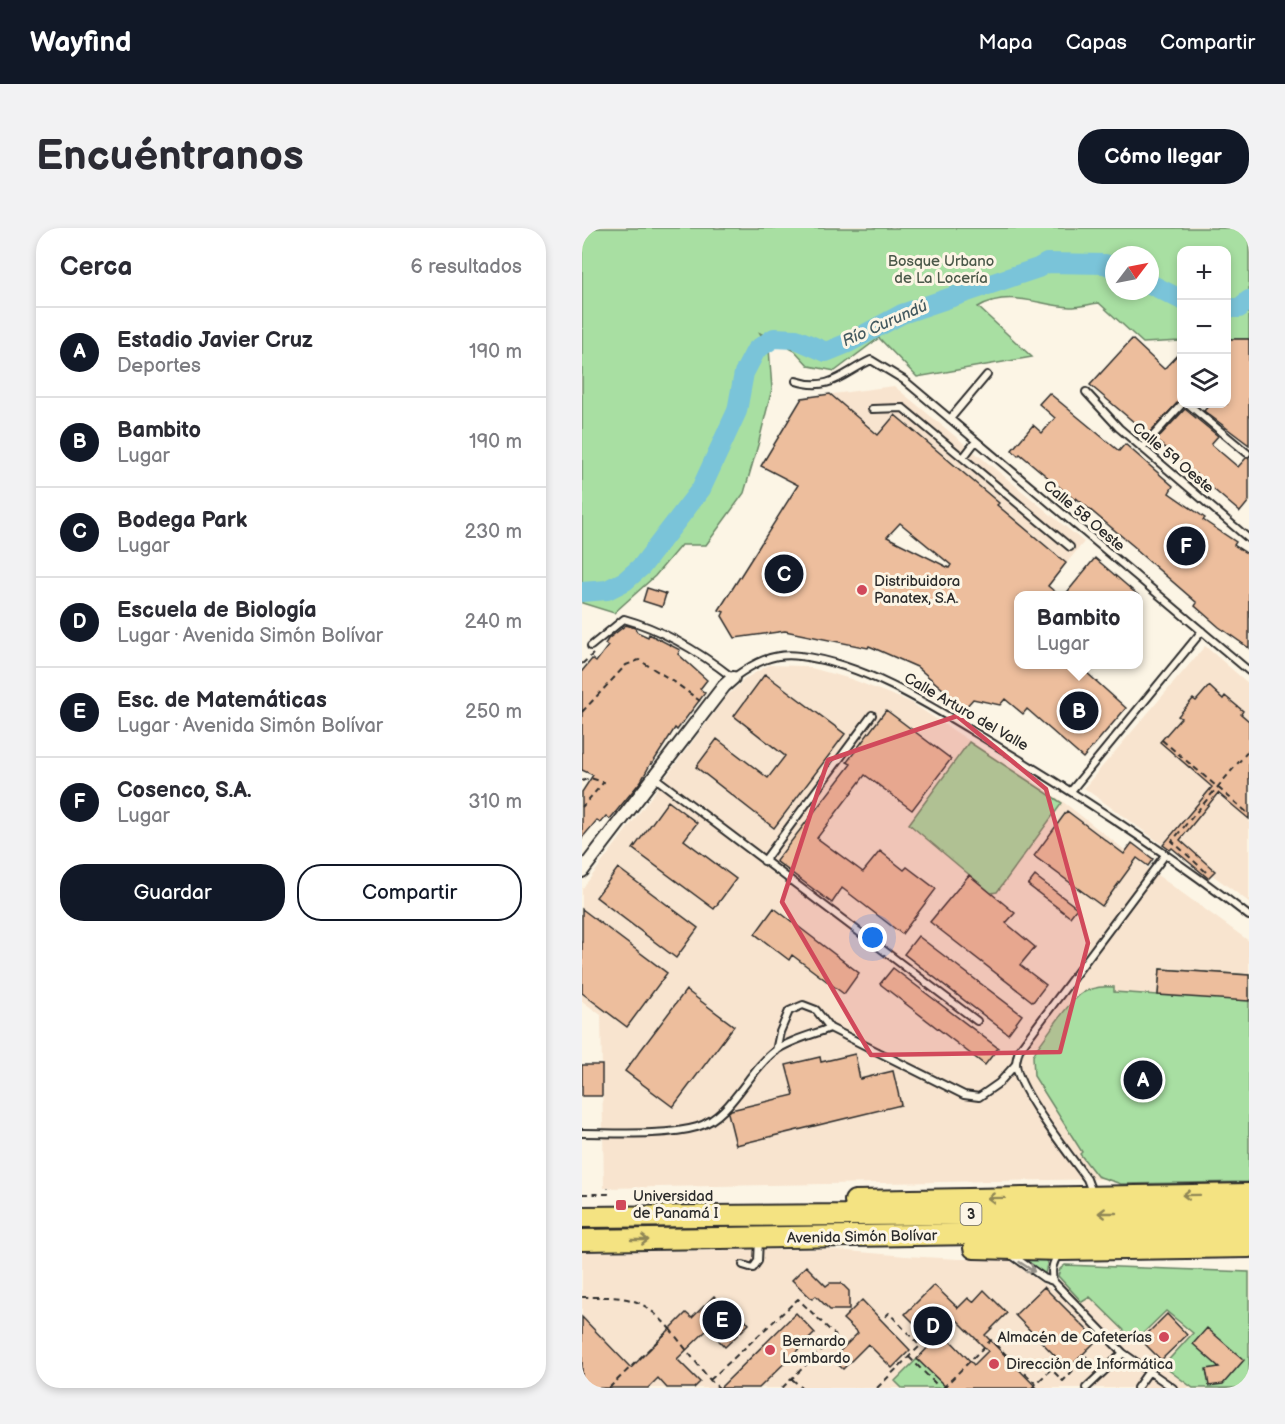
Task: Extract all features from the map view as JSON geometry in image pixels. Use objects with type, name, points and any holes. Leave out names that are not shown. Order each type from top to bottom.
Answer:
[{"type":"main road","points":[[693,1215],[710,1205],[1249,1194]]},
{"type":"main road","name":"Avenida Simón Bolívar","points":[[582,1217],[1249,1212]]},
{"type":"main road","name":"Avenida Simón Bolívar","points":[[582,1240],[1249,1230]]},
{"type":"main road","points":[[880,1236],[910,1246],[1062,1250],[1249,1247]]},
{"type":"street","name":"Calle Arturo del Valle","points":[[582,871],[724,686],[734,678]]},
{"type":"lane","name":"Calle 58 Oeste","points":[[796,381],[809,385],[826,385],[871,360],[904,380],[1249,671]]},
{"type":"lane","points":[[950,419],[987,375]]},
{"type":"lane","name":"Calle 59 Oeste","points":[[1086,392],[1119,428],[1249,539]]},
{"type":"lane","points":[[872,409],[903,408],[1070,547]]},
{"type":"lane","points":[[1142,448],[1178,408]]},
{"type":"lane","points":[[1193,408],[1246,453]]},
{"type":"lane","points":[[963,458],[976,441]]},
{"type":"lane","points":[[591,646],[624,619],[650,626],[712,662],[734,678]]},
{"type":"lane","points":[[1071,791],[1202,632]]},
{"type":"lane","name":"Calle Arturo del Valle","points":[[734,678],[760,661],[774,656],[798,655],[831,662],[900,689],[1071,791],[1249,916]]},
{"type":"lane","points":[[764,861],[872,715]]},
{"type":"lane","points":[[653,777],[977,1021]]},
{"type":"lane","points":[[776,1051],[780,1032],[789,1011],[802,1005],[816,1010],[830,1028],[964,1095],[979,1097],[999,1083],[1016,1064],[1019,1050],[1165,855]]},
{"type":"lane","points":[[582,1133],[673,1131],[697,1127],[712,1119],[725,1107],[776,1051],[830,1028]]},
{"type":"lane","points":[[1016,1064],[1023,1084],[1034,1104],[1087,1179],[1094,1196]]},
{"type":"lane","points":[[743,1265],[753,1269],[758,1261],[759,1239]]},
{"type":"lane","points":[[1005,1248],[1013,1258],[1053,1281],[1124,1353],[1173,1388]]},
{"type":"lane","points":[[1053,1281],[1051,1272],[1053,1262],[1062,1250]]},
{"type":"lane","points":[[1086,1388],[1124,1353]]},
{"type":"lane","points":[[1141,1387],[1149,1371]]},
{"type":"path","points":[[582,664],[593,654],[591,646]]},
{"type":"path","points":[[582,712],[626,665],[639,660],[702,702]]},
{"type":"path","points":[[1162,740],[1249,814]]},
{"type":"path","points":[[1207,873],[1172,841],[1249,750]]},
{"type":"path","points":[[582,781],[590,778],[604,782],[582,807]]},
{"type":"path","points":[[582,1194],[608,1194],[608,1188]]},
{"type":"path","points":[[582,1297],[632,1298],[660,1317],[718,1388]]},
{"type":"path","points":[[710,1380],[798,1299],[836,1336],[782,1388]]},
{"type":"path","points":[[877,1388],[920,1346],[889,1313],[882,1320]]},
{"type":"path","points":[[609,1388],[670,1329]]},
{"type":"path","points":[[909,1357],[942,1388],[991,1340],[1036,1384]]},
{"type":"path","points":[[1032,1388],[1052,1369],[1063,1381],[1087,1356]]},
{"type":"path","points":[[792,1378],[802,1388]]},
{"type":"highlighted area","points":[[957,716],[1046,789],[1088,943],[1060,1052],[871,1055],[782,902],[828,760]]},
{"type":"shaded area","points":[[894,386],[1084,542],[1043,591],[1014,591],[1014,618],[900,523],[761,466],[802,398]]},
{"type":"shaded area","points":[[1205,646],[1249,684],[1249,902],[1211,874],[1215,870],[1173,834],[1163,845],[1084,788]]},
{"type":"shaded area","points":[[769,665],[804,666],[851,679],[910,702],[1062,801],[1153,872],[1249,941],[1249,1182],[1121,1184],[1104,1179],[604,1188],[601,1015],[582,1001],[582,889],[726,697],[746,678]]},
{"type":"shaded area","points":[[825,1249],[958,1259],[1008,1259],[1054,1291],[1062,1283],[1058,1276],[1060,1269],[1065,1265],[1249,1272],[1249,1388],[582,1388],[582,1252]]},
{"type":"green space","name":"Bosque Urbano de La Locería","points":[[582,228],[1249,228],[1249,339],[1231,339],[1231,246],[1177,246],[1177,341],[1143,343],[1099,303],[1070,307],[1001,299],[978,307],[1032,357],[917,377],[879,338],[835,371],[809,366],[795,351],[760,333],[769,348],[772,389],[744,493],[706,545],[681,545],[655,576],[614,613],[582,603]]},
{"type":"green space","points":[[969,742],[1062,803],[997,892],[991,893],[909,824]]},
{"type":"green space","points":[[1160,969],[1249,975],[1249,1182],[1121,1184],[1097,1176],[1080,1154],[1082,1152],[1034,1076],[1033,1056],[1037,1048],[1078,996],[1100,987],[1114,987],[1114,992],[1158,995]]},
{"type":"green space","points":[[1014,1255],[1048,1258],[1045,1275]]},
{"type":"green space","points":[[1065,1265],[1249,1272],[1249,1388],[1193,1388],[1163,1366],[1193,1333],[1166,1311],[1135,1341],[1090,1297],[1082,1302],[1058,1276],[1060,1269]]},
{"type":"green space","points":[[917,1359],[950,1388],[902,1388],[895,1381]]},
{"type":"building","points":[[1132,339],[1164,369],[1177,355],[1177,403],[1148,434],[1090,385]]},
{"type":"building","points":[[1231,339],[1249,339],[1249,445],[1204,411],[1207,408],[1231,408]]},
{"type":"building","points":[[1049,393],[1119,451],[1125,444],[1173,486],[1169,493],[1236,542],[1234,545],[1249,555],[1249,648],[1219,627],[1195,606],[1197,603],[1076,498],[1075,500],[1020,454],[1018,456],[1012,450],[1033,425],[1042,433],[1055,418],[1039,404]]},
{"type":"building","points":[[830,394],[878,435],[895,415],[1066,563],[1048,586],[1054,591],[1014,591],[1014,669],[1083,669],[1126,708],[1083,758],[1027,709],[1023,714],[1005,699],[1000,705],[973,699],[965,708],[917,667],[869,646],[868,648],[785,631],[735,638],[722,616],[724,612],[719,610],[798,485],[761,466],[802,398]],"holes":[[[900,523],[951,565],[949,568],[887,537]]]},
{"type":"building","points":[[1185,409],[1218,436],[1211,444],[1238,467],[1246,458],[1249,458],[1249,501],[1240,512],[1156,440]]},
{"type":"building","points":[[1095,558],[1133,591],[1068,591]]},
{"type":"building","points":[[647,588],[666,594],[662,607],[643,601]]},
{"type":"building","points":[[626,625],[680,650],[678,654],[707,680],[700,689],[705,693],[677,730],[675,728],[641,781],[610,819],[606,816],[600,823],[597,820],[582,838],[582,792],[593,775],[582,770],[582,671],[592,659],[596,662],[608,646],[605,644],[608,639]]},
{"type":"building","points":[[765,674],[845,734],[774,828],[696,767],[717,739],[768,778],[785,756],[734,716]]},
{"type":"building","points":[[1209,686],[1223,699],[1225,696],[1243,711],[1241,714],[1249,721],[1249,819],[1218,793],[1180,840],[1215,871],[1208,878],[1172,848],[1170,850],[1163,845],[1212,787],[1160,742],[1181,718],[1178,716]]},
{"type":"building","points":[[886,710],[951,759],[912,810],[865,775],[817,838],[863,872],[880,851],[904,870],[907,867],[936,889],[902,934],[842,888],[832,903],[776,861],[851,764],[847,762]]},
{"type":"building","points":[[668,801],[697,823],[684,840],[736,879],[714,909],[633,849]]},
{"type":"building","points":[[1067,811],[1124,854],[1132,843],[1153,859],[1148,866],[1137,858],[1102,906],[1034,856]]},
{"type":"building","points":[[618,868],[698,928],[676,958],[596,897]]},
{"type":"building","points":[[969,875],[1015,913],[1006,923],[1035,947],[1020,965],[1046,985],[1033,1002],[930,922]]},
{"type":"building","points":[[1035,876],[1077,908],[1070,917],[1028,885]]},
{"type":"building","points":[[774,908],[859,973],[844,994],[792,955],[789,960],[755,934]]},
{"type":"building","points":[[582,909],[667,973],[627,1027],[582,993]]},
{"type":"building","points":[[918,936],[1022,1015],[1008,1034],[904,954]]},
{"type":"building","points":[[893,968],[998,1048],[985,1065],[880,984]]},
{"type":"building","points":[[1160,969],[1249,975],[1249,1001],[1158,995]]},
{"type":"building","points":[[686,990],[734,1026],[673,1107],[625,1071]]},
{"type":"building","points":[[855,1054],[860,1079],[893,1071],[901,1105],[736,1145],[728,1113],[731,1110],[794,1095],[786,1065],[820,1057],[821,1062]]},
{"type":"building","points":[[582,1065],[602,1065],[602,1096],[582,1096]]},
{"type":"building","points":[[806,1266],[826,1286],[830,1283],[841,1283],[849,1291],[849,1310],[830,1310],[816,1296],[812,1299],[792,1280]]},
{"type":"building","points":[[934,1285],[958,1308],[968,1298],[973,1302],[984,1290],[1007,1313],[985,1335],[1037,1388],[947,1388],[917,1359],[933,1342],[905,1314]],"holes":[[[957,1320],[988,1351],[974,1365],[943,1333]]]},
{"type":"building","points":[[1044,1287],[1097,1340],[1068,1369],[1015,1315]]},
{"type":"building","points":[[714,1296],[725,1307],[729,1303],[749,1324],[725,1347],[708,1329],[677,1359],[700,1382],[694,1388],[667,1388],[658,1378],[648,1388],[589,1388],[582,1380],[582,1317],[631,1368],[686,1313],[692,1318]]},
{"type":"building","points":[[862,1300],[910,1350],[892,1368],[868,1344],[843,1369],[832,1359],[858,1333],[843,1319]]},
{"type":"building","points":[[796,1313],[815,1333],[759,1388],[720,1388]]},
{"type":"building","name":"Almacén de Cafeterías","points":[[1167,1314],[1187,1335],[1161,1360],[1141,1340]]},
{"type":"building","points":[[1207,1328],[1244,1360],[1223,1384],[1209,1386],[1206,1369],[1219,1367],[1193,1344]]},
{"type":"waterway","name":"Río Curundú","points":[[582,592],[607,590],[625,581],[642,566],[701,489],[737,411],[744,373],[756,350],[774,338],[796,339],[826,352],[902,314],[1047,263],[1105,264]]},
{"type":"waterway","name":"Río Curundú","points":[[1159,288],[1177,298]]},
{"type":"waterway","name":"Río Curundú","points":[[1231,308],[1239,308],[1249,300]]},
{"type":"place","name":"Cosenco, S.A.","points":[[1186,546]]},
{"type":"place","name":"Bodega Park","points":[[784,574]]},
{"type":"place","name":"Distribuidora Panatex, S.A.","points":[[862,590]]},
{"type":"place","name":"Bambito","points":[[1079,711]]},
{"type":"place","name":"Estadio Javier Cruz","points":[[1143,1080]]},
{"type":"place","name":"Universidad de Panamá I","points":[[621,1205]]},
{"type":"place","name":"Esc. de Matemáticas","points":[[722,1320]]},
{"type":"place","name":"Escuela de Biología","points":[[933,1326]]},
{"type":"place","name":"Almacén de Cafeterías","points":[[1164,1337]]},
{"type":"place","name":"Bernardo Lombardo","points":[[770,1350]]},
{"type":"place","name":"Dirección de Informática","points":[[994,1364]]}]
